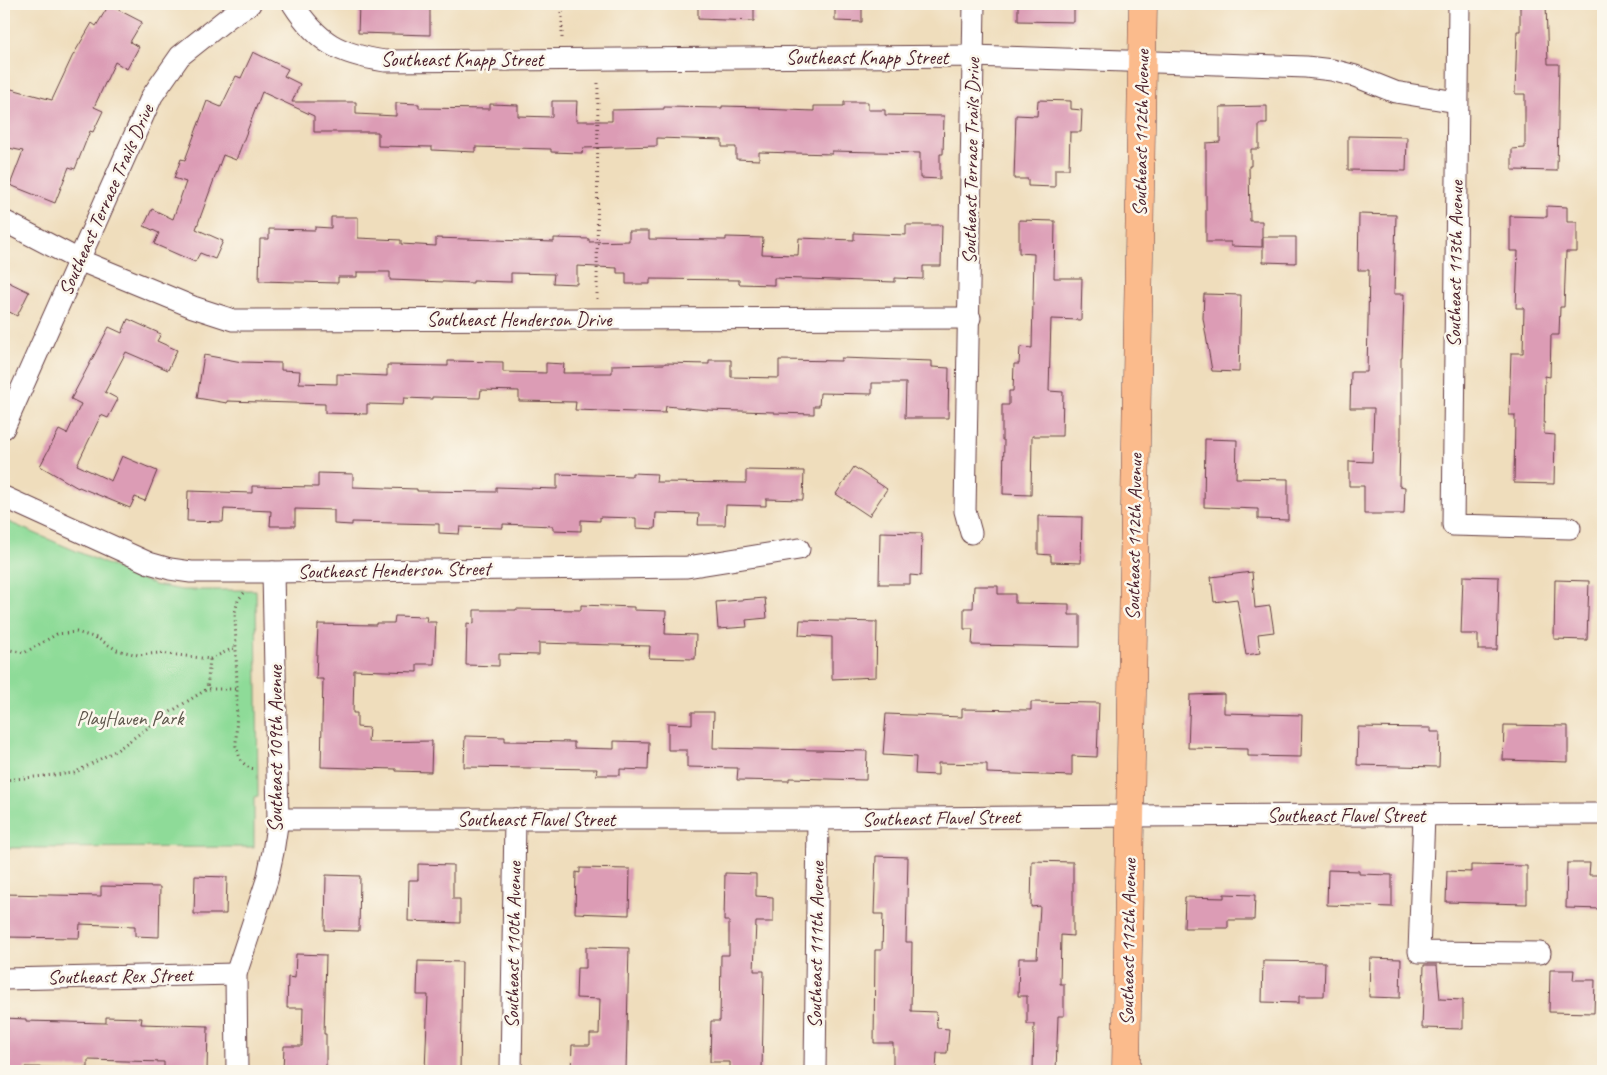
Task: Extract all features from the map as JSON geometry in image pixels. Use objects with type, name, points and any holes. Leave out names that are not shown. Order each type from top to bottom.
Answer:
[{"type":"main road","name":"Southeast 112th Avenue","points":[[1126,1071],[1144,4]]},
{"type":"street","name":"Southeast Terrace Trails Drive","points":[[4,428],[152,96],[180,56],[229,17],[250,4]]},
{"type":"street","name":"Southeast Knapp Street","points":[[293,4],[299,14],[320,37],[336,48],[359,57],[385,61],[973,56],[1306,68],[1332,70],[1355,76],[1395,92],[1457,102]]},
{"type":"street","name":"Southeast Terrace Trails Drive","points":[[972,533],[965,511],[970,318],[974,4]]},
{"type":"street","name":"Southeast 113th Avenue","points":[[1459,4],[1453,524],[1570,528]]},
{"type":"street","name":"Southeast Henderson Drive","points":[[4,221],[80,260],[193,307],[233,320],[970,318]]},
{"type":"street","name":"Southeast Henderson Street","points":[[4,497],[150,563],[170,569],[191,572],[686,567],[799,550]]},
{"type":"street","name":"Southeast 109th Avenue","points":[[237,1071],[236,974],[267,880],[278,820],[273,572]]},
{"type":"street","name":"Southeast Flavel Street","points":[[278,820],[1603,814]]},
{"type":"street","points":[[1424,815],[1419,952],[1540,953]]},
{"type":"street","name":"Southeast 110th Avenue","points":[[511,1071],[515,819]]},
{"type":"street","name":"Southeast 111th Avenue","points":[[815,1071],[818,819]]},
{"type":"street","name":"Southeast Rex Street","points":[[4,979],[236,974]]},
{"type":"path","points":[[562,4],[562,59]]},
{"type":"path","points":[[597,319],[598,59]]},
{"type":"path","points":[[273,572],[248,588],[238,600],[235,612],[236,746],[242,761],[249,768],[277,776]]},
{"type":"path","points":[[4,645],[6,648],[24,653],[57,634],[76,632],[98,638],[117,650],[138,655],[160,653],[210,660],[236,647]]},
{"type":"path","points":[[207,689],[210,660]]},
{"type":"path","points":[[4,780],[74,773],[117,750],[164,716],[207,689],[237,689]]},
{"type":"green space","name":"PlayHaven Park","points":[[4,520],[155,585],[182,590],[256,590],[258,796],[254,797],[254,847],[4,848]]},
{"type":"building","points":[[359,4],[430,4],[430,35],[358,33]]},
{"type":"building","points":[[698,4],[754,4],[754,21],[698,19]]},
{"type":"building","points":[[835,4],[862,4],[862,22],[835,21]]},
{"type":"building","points":[[1018,4],[1074,4],[1074,22],[1018,21]]},
{"type":"building","points":[[1520,4],[1546,4],[1548,64],[1559,64],[1557,171],[1512,170],[1512,149],[1525,148],[1525,94],[1515,94]]},
{"type":"building","points":[[109,5],[142,22],[130,42],[139,47],[127,69],[115,62],[94,107],[103,111],[93,132],[90,131],[75,169],[69,167],[55,203],[10,185],[23,151],[4,147],[4,87],[52,100],[72,57],[92,23],[96,26]]},
{"type":"building","points":[[253,52],[288,69],[284,76],[300,84],[292,102],[356,102],[356,114],[396,116],[396,103],[419,104],[419,108],[490,109],[490,104],[518,105],[518,116],[552,117],[552,101],[577,101],[576,121],[612,121],[612,110],[664,109],[664,107],[722,108],[722,106],[814,111],[814,106],[844,106],[844,102],[868,102],[868,110],[885,110],[885,115],[944,116],[943,154],[940,154],[940,179],[920,178],[920,153],[832,151],[832,154],[759,152],[759,160],[736,159],[736,147],[722,147],[722,140],[657,138],[657,146],[583,148],[582,153],[551,152],[551,149],[475,147],[475,152],[432,150],[432,147],[378,146],[378,132],[314,132],[314,116],[262,92],[236,160],[223,155],[196,229],[223,241],[215,259],[200,253],[195,262],[154,244],[159,233],[144,226],[152,209],[173,219],[186,182],[174,178],[181,159],[185,160],[207,101],[221,107],[236,76],[241,78]]},
{"type":"building","points":[[1038,100],[1071,101],[1071,109],[1082,110],[1081,132],[1070,132],[1069,169],[1055,169],[1055,187],[1028,186],[1028,179],[1014,179],[1016,115],[1037,116]]},
{"type":"building","points":[[1267,106],[1267,124],[1259,124],[1259,149],[1251,149],[1251,166],[1249,166],[1250,221],[1262,221],[1262,247],[1231,246],[1231,242],[1206,242],[1206,143],[1220,142],[1220,107]]},
{"type":"building","points":[[1348,136],[1407,137],[1406,171],[1348,170]]},
{"type":"building","points":[[1547,206],[1567,207],[1567,222],[1577,222],[1577,252],[1566,252],[1564,307],[1560,307],[1559,335],[1551,335],[1550,377],[1545,376],[1544,434],[1555,435],[1554,484],[1514,483],[1515,415],[1509,415],[1511,353],[1523,353],[1524,308],[1516,308],[1518,251],[1510,251],[1510,216],[1547,217]]},
{"type":"building","points":[[1359,214],[1396,215],[1394,294],[1404,294],[1399,486],[1405,487],[1404,514],[1364,514],[1364,486],[1349,486],[1349,461],[1372,462],[1374,408],[1350,408],[1351,372],[1367,372],[1369,270],[1358,270]]},
{"type":"building","points":[[331,217],[358,217],[358,238],[401,240],[401,244],[436,246],[436,238],[554,242],[554,238],[589,239],[589,242],[629,241],[629,231],[649,231],[649,239],[726,240],[726,237],[763,238],[762,254],[798,255],[799,238],[854,240],[854,233],[906,235],[906,225],[942,225],[941,266],[923,266],[923,279],[895,278],[895,282],[774,278],[774,285],[739,284],[739,280],[650,279],[650,284],[626,284],[626,273],[617,273],[617,268],[577,266],[577,284],[553,283],[554,274],[511,273],[511,282],[473,281],[473,283],[390,280],[390,272],[357,272],[357,277],[338,277],[338,283],[259,281],[260,239],[269,239],[269,229],[315,230],[315,227],[331,228]]},
{"type":"building","points":[[1019,220],[1055,221],[1054,278],[1082,278],[1081,320],[1051,319],[1049,391],[1063,392],[1062,436],[1032,436],[1031,495],[1003,494],[1004,440],[1002,440],[1002,405],[1009,405],[1009,391],[1013,391],[1014,364],[1019,364],[1020,347],[1032,348],[1034,254],[1019,253]]},
{"type":"building","points":[[1263,237],[1296,237],[1296,263],[1263,262]]},
{"type":"building","points":[[4,280],[29,292],[17,316],[4,309]]},
{"type":"building","points":[[1204,294],[1241,295],[1239,372],[1212,371],[1203,318]]},
{"type":"building","points":[[128,319],[161,334],[157,341],[177,350],[168,370],[126,352],[105,392],[118,399],[108,418],[101,415],[77,465],[111,481],[122,456],[157,471],[145,501],[135,497],[130,508],[78,488],[40,466],[59,430],[67,434],[81,404],[71,399],[109,327],[122,333]]},
{"type":"building","points":[[204,355],[242,362],[281,363],[281,370],[300,371],[299,383],[337,384],[337,374],[387,376],[387,365],[448,366],[448,361],[503,362],[503,372],[546,373],[546,363],[564,364],[563,373],[612,373],[612,365],[709,364],[709,360],[731,360],[731,377],[779,378],[779,360],[841,361],[841,358],[932,361],[932,367],[949,368],[948,418],[905,418],[906,383],[872,383],[872,394],[820,393],[819,406],[814,406],[814,414],[708,410],[666,406],[665,413],[575,410],[576,402],[519,401],[519,391],[481,390],[480,398],[404,398],[403,405],[367,404],[367,414],[325,413],[325,404],[227,401],[227,403],[197,398]]},
{"type":"building","points":[[1205,439],[1237,440],[1236,478],[1288,479],[1288,520],[1258,519],[1258,509],[1204,507]]},
{"type":"building","points":[[854,467],[887,489],[869,516],[836,494]]},
{"type":"building","points":[[746,470],[804,471],[803,500],[766,499],[766,506],[726,505],[725,525],[698,525],[699,514],[656,513],[655,529],[636,528],[636,518],[600,517],[600,521],[581,520],[581,531],[553,530],[553,526],[503,524],[503,528],[460,527],[459,534],[439,533],[439,524],[352,522],[352,525],[334,524],[334,510],[295,509],[295,526],[270,526],[271,511],[224,509],[223,522],[187,521],[188,491],[252,493],[252,486],[318,487],[318,473],[353,474],[353,487],[417,489],[417,491],[496,492],[496,487],[557,489],[557,474],[632,476],[632,473],[657,474],[656,482],[746,483]]},
{"type":"building","points":[[1038,516],[1082,517],[1081,563],[1051,562],[1051,555],[1038,554]]},
{"type":"building","points":[[880,532],[922,533],[921,576],[910,575],[910,584],[879,584]]},
{"type":"building","points":[[1252,572],[1255,608],[1270,606],[1274,632],[1258,634],[1260,653],[1246,655],[1237,599],[1214,602],[1211,577]]},
{"type":"building","points":[[1463,576],[1499,577],[1497,650],[1478,650],[1478,634],[1461,634]]},
{"type":"building","points":[[1555,580],[1589,581],[1587,640],[1554,639]]},
{"type":"building","points":[[974,586],[998,586],[998,594],[1015,594],[1015,603],[1069,604],[1069,615],[1080,615],[1080,647],[972,645],[973,629],[964,629],[964,608],[973,608]]},
{"type":"building","points":[[765,598],[767,618],[746,620],[747,627],[718,629],[716,602]]},
{"type":"building","points":[[581,605],[634,607],[634,610],[666,611],[665,634],[696,635],[695,659],[649,658],[650,646],[539,643],[539,655],[499,654],[499,666],[466,665],[467,623],[474,624],[474,610],[581,610]]},
{"type":"building","points":[[395,616],[427,617],[426,622],[436,622],[434,664],[417,664],[417,672],[354,670],[353,713],[357,713],[357,727],[369,728],[368,742],[432,741],[431,772],[321,767],[323,679],[316,679],[318,624],[376,625],[376,623],[394,623]]},
{"type":"building","points":[[800,620],[877,622],[876,677],[832,679],[832,637],[799,635]]},
{"type":"building","points":[[1224,694],[1224,713],[1302,715],[1301,757],[1248,756],[1248,749],[1188,748],[1190,695]]},
{"type":"building","points":[[1031,702],[1099,703],[1097,757],[1072,756],[1072,776],[987,773],[987,764],[938,763],[938,775],[915,774],[916,757],[883,755],[886,714],[962,717],[962,709],[1031,710]]},
{"type":"building","points":[[692,712],[714,712],[713,748],[867,751],[866,780],[789,778],[789,781],[737,780],[738,768],[687,767],[687,750],[668,750],[668,723],[692,724]]},
{"type":"building","points":[[1504,725],[1568,726],[1568,762],[1503,760]]},
{"type":"building","points":[[1358,727],[1431,728],[1431,732],[1440,732],[1439,767],[1357,765]]},
{"type":"building","points":[[465,736],[505,737],[505,741],[574,742],[574,748],[614,749],[614,741],[649,742],[648,770],[620,769],[620,775],[596,775],[597,769],[464,767]]},
{"type":"building","points":[[876,856],[908,857],[906,942],[912,942],[911,1011],[936,1012],[937,1028],[949,1029],[947,1053],[937,1053],[936,1071],[893,1070],[893,1043],[874,1043],[875,950],[882,950],[883,914],[874,914]]},
{"type":"building","points":[[1032,861],[1073,862],[1073,936],[1061,935],[1060,984],[1064,984],[1064,1016],[1058,1016],[1056,1071],[1033,1071],[1034,1024],[1027,1024],[1027,996],[1018,996],[1019,958],[1037,958],[1040,906],[1031,907]]},
{"type":"building","points":[[1567,863],[1590,863],[1589,875],[1603,875],[1603,909],[1566,908]]},
{"type":"building","points":[[418,864],[453,865],[453,899],[460,899],[460,923],[408,921],[409,880],[418,880]]},
{"type":"building","points":[[1471,865],[1527,866],[1527,904],[1446,902],[1447,871],[1471,872]]},
{"type":"building","points":[[580,868],[630,869],[629,915],[575,913],[576,872],[580,873]]},
{"type":"building","points":[[1328,870],[1359,871],[1359,874],[1392,875],[1392,907],[1327,905]]},
{"type":"building","points":[[725,873],[756,874],[756,896],[773,897],[773,922],[756,922],[754,971],[764,971],[762,1071],[730,1071],[730,1062],[710,1062],[711,1021],[720,1021],[721,955],[729,955],[729,921],[724,921]]},
{"type":"building","points":[[326,875],[360,876],[359,931],[325,930]]},
{"type":"building","points":[[195,876],[227,877],[226,914],[194,914]]},
{"type":"building","points":[[101,886],[160,887],[159,937],[135,936],[135,926],[80,924],[79,938],[4,937],[4,894],[101,896]]},
{"type":"building","points":[[1224,894],[1255,895],[1254,920],[1228,920],[1228,928],[1184,928],[1185,897],[1224,898]]},
{"type":"building","points":[[586,947],[629,948],[626,1071],[571,1071],[572,1045],[590,1045],[590,1034],[599,1034],[600,999],[576,998],[577,968],[586,968]]},
{"type":"building","points":[[296,954],[326,955],[324,1034],[326,1034],[326,1071],[283,1071],[284,1046],[302,1046],[303,1008],[287,1008],[288,977],[295,978]]},
{"type":"building","points":[[1370,958],[1401,959],[1400,998],[1369,997]]},
{"type":"building","points":[[418,961],[462,962],[460,1071],[425,1071],[428,995],[417,995]]},
{"type":"building","points":[[1263,961],[1325,962],[1324,996],[1299,996],[1299,1003],[1262,1002]]},
{"type":"building","points":[[1424,965],[1437,965],[1440,999],[1463,1000],[1463,1029],[1422,1028]]},
{"type":"building","points":[[1550,970],[1574,970],[1573,980],[1595,980],[1594,1013],[1549,1012]]},
{"type":"building","points":[[106,1017],[142,1018],[141,1024],[208,1026],[207,1071],[164,1071],[164,1062],[88,1060],[88,1068],[25,1067],[25,1071],[4,1071],[4,1018],[26,1019],[26,1021],[106,1023]]}]
